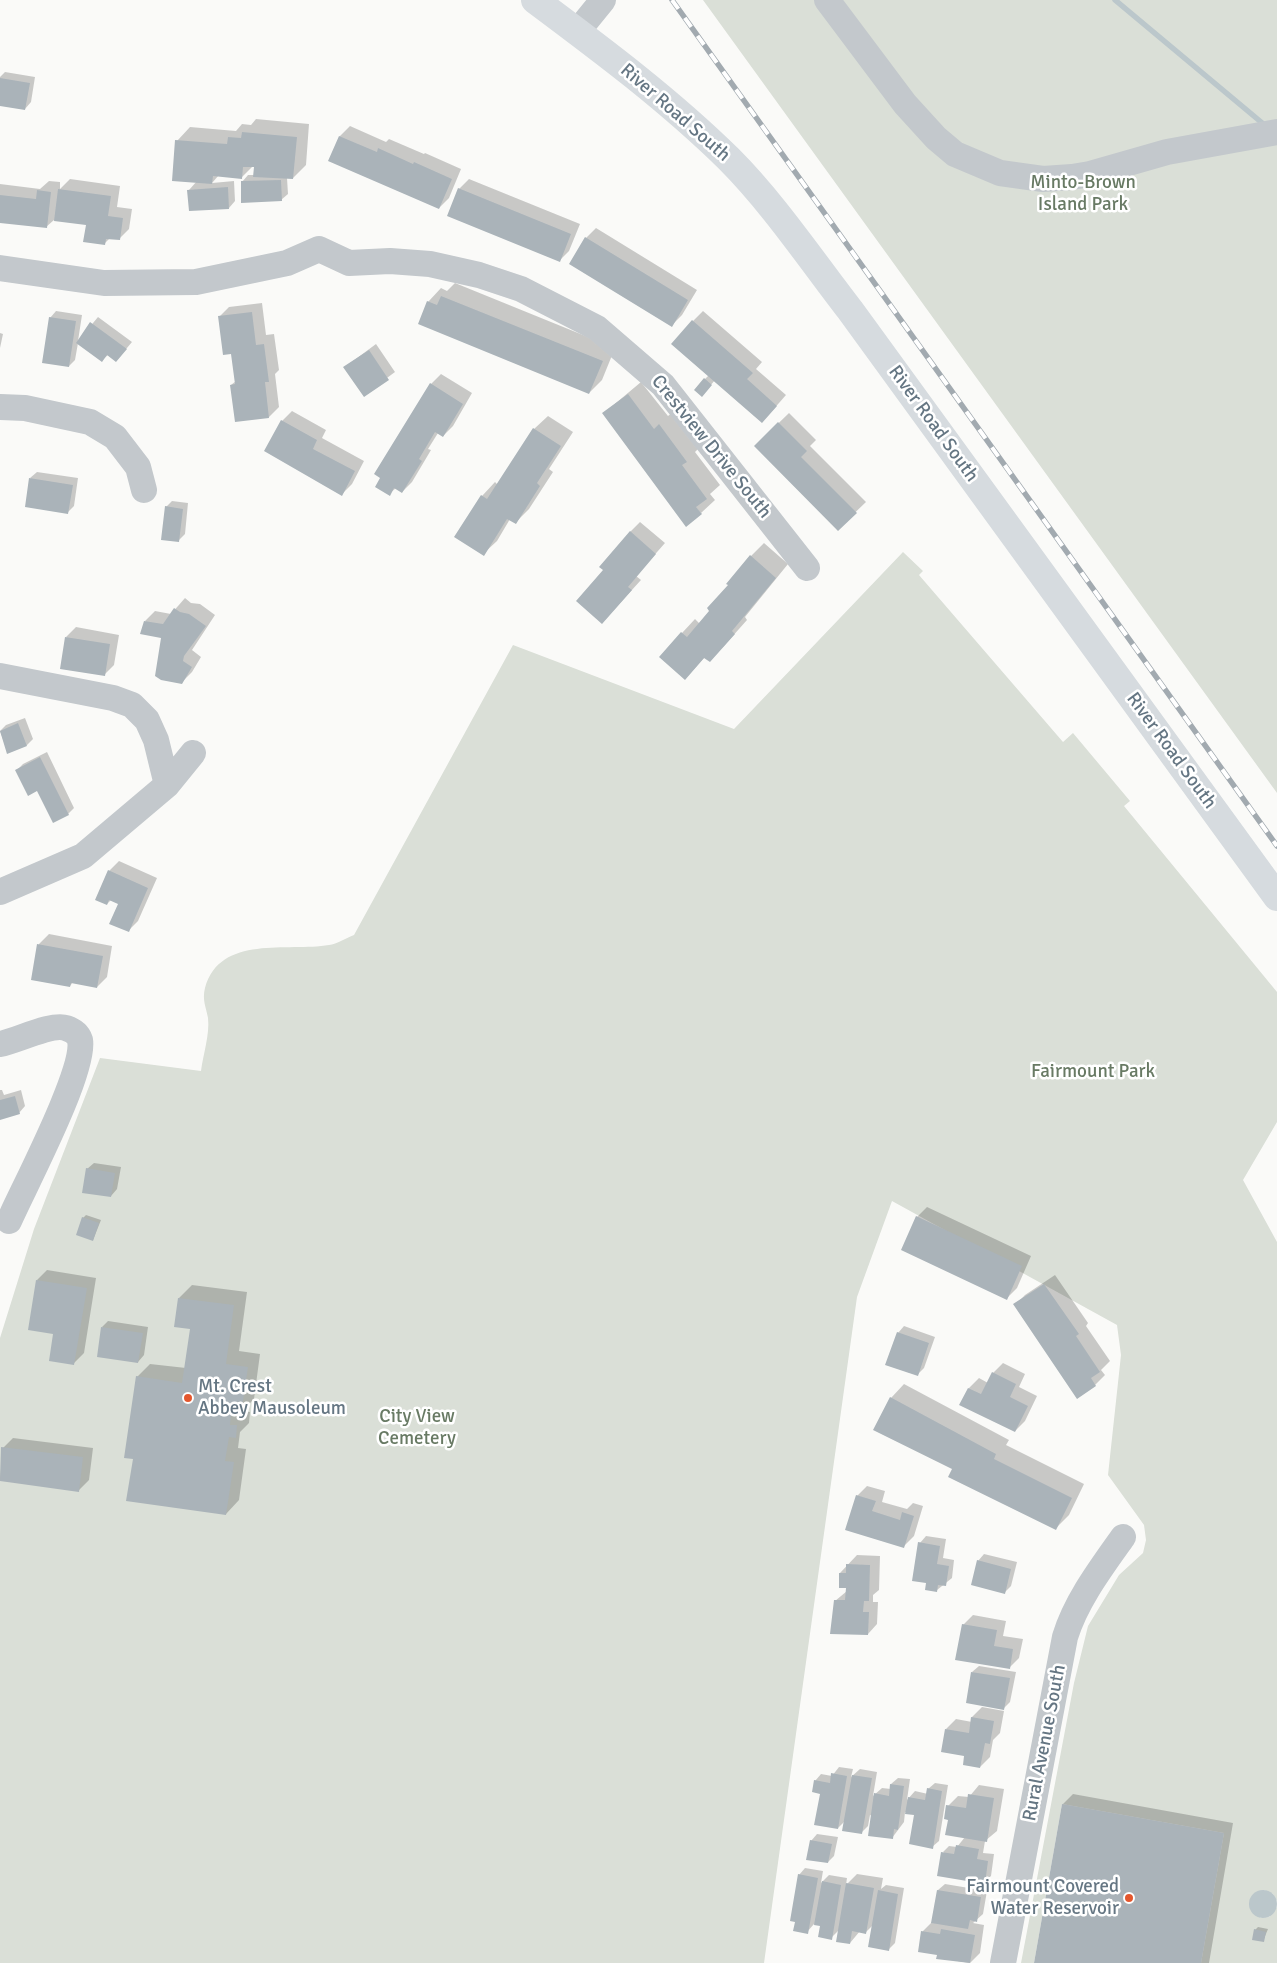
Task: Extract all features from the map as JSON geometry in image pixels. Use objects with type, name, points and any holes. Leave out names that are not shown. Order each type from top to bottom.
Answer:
[{"type":"main road","name":"River Road South","points":[[535,0],[646,85],[704,136],[730,160],[782,221],[850,310],[1277,897]]},
{"type":"street","points":[[577,32],[603,0]]},
{"type":"street","points":[[826,0],[905,104],[936,138],[955,154],[1000,173],[1043,179],[1072,177],[1090,174],[1167,152],[1268,133]]},
{"type":"street","name":"Crestview Drive South","points":[[0,268],[104,283],[196,282],[287,263],[319,249],[349,263],[390,262],[430,264],[479,275],[521,289],[597,328],[663,385],[807,568]]},
{"type":"street","points":[[0,408],[25,408],[90,422],[115,437],[138,467],[144,490]]},
{"type":"street","points":[[0,676],[113,698],[132,705],[147,720],[156,740],[167,785]]},
{"type":"street","points":[[0,892],[83,856],[167,785],[193,753]]},
{"type":"street","points":[[0,1044],[48,1029],[62,1027],[74,1032],[80,1043],[78,1060],[66,1096],[9,1221]]},
{"type":"street","name":"Rural Avenue South","points":[[1003,1963],[1065,1637],[1071,1618],[1078,1605],[1123,1537]]},
{"type":"green space","name":"Minto-Brown Island Park","points":[[703,0],[1277,0],[1277,793]]},
{"type":"green space","name":"City View Cemetery","points":[[903,552],[923,571],[919,575],[1063,742],[1073,733],[1130,801],[1124,806],[1277,992],[1277,1122],[1243,1180],[1277,1242],[1277,1901],[1273,1894],[1264,1890],[1260,1918],[1269,1917],[1277,1907],[1277,1963],[1201,1963],[1224,1833],[1062,1804],[1034,1963],[1021,1963],[1074,1683],[1088,1626],[1119,1575],[1143,1553],[1146,1540],[1144,1525],[1108,1475],[1121,1355],[1117,1325],[892,1201],[857,1297],[764,1963],[0,1963],[0,1338],[34,1229],[100,1058],[201,1071],[208,1024],[204,992],[213,971],[225,959],[257,949],[329,945],[354,935],[513,645],[734,729]]},
{"type":"shaded area","points":[[1263,1890],[1273,1894],[1277,1904],[1273,1914],[1263,1918],[1253,1914],[1249,1904],[1253,1894]]},
{"type":"building","points":[[0,78],[30,83],[25,110],[0,106]]},
{"type":"building","points":[[242,132],[297,137],[293,179],[253,177],[254,167],[243,167],[242,179],[213,176],[212,184],[172,181],[175,140],[227,144],[228,137],[241,138]]},
{"type":"building","points":[[339,136],[377,152],[378,148],[452,179],[439,209],[328,161]]},
{"type":"building","points":[[281,180],[282,201],[241,203],[241,181]]},
{"type":"building","points":[[228,187],[229,209],[189,211],[187,190]]},
{"type":"building","points":[[458,188],[571,234],[560,262],[447,216]]},
{"type":"building","points":[[58,189],[111,196],[108,216],[123,218],[120,240],[106,239],[105,245],[83,242],[86,225],[54,221]]},
{"type":"building","points":[[37,190],[51,192],[47,228],[0,223],[0,195],[36,199]]},
{"type":"building","points":[[585,237],[688,300],[672,327],[569,264]]},
{"type":"building","points":[[441,296],[603,361],[589,394],[418,324],[427,301],[437,305]]},
{"type":"building","points":[[252,312],[256,345],[264,344],[269,382],[265,382],[269,418],[235,422],[230,385],[235,384],[231,354],[223,355],[218,316]]},
{"type":"building","points":[[49,317],[76,321],[69,367],[42,363]]},
{"type":"building","points":[[692,320],[753,373],[747,379],[777,406],[762,423],[671,344]]},
{"type":"building","points":[[90,322],[127,349],[116,362],[107,355],[102,362],[76,343]]},
{"type":"building","points":[[369,350],[389,380],[364,397],[343,367]]},
{"type":"building","points":[[704,378],[712,385],[702,397],[694,390]]},
{"type":"building","points":[[430,383],[463,404],[443,437],[435,432],[419,459],[422,461],[402,493],[394,488],[390,496],[375,487],[380,478],[374,474]]},
{"type":"building","points":[[628,394],[654,429],[659,424],[687,462],[682,465],[707,499],[696,507],[702,514],[686,527],[602,413]]},
{"type":"building","points":[[281,420],[317,440],[313,449],[355,471],[342,496],[264,451]]},
{"type":"building","points":[[778,422],[807,451],[801,457],[857,513],[838,531],[754,446]]},
{"type":"building","points":[[533,428],[561,446],[537,483],[540,486],[516,524],[507,519],[484,556],[454,537],[481,495],[487,499]]},
{"type":"building","points":[[29,478],[73,485],[68,514],[25,507]]},
{"type":"building","points":[[165,506],[183,509],[179,542],[161,540]]},
{"type":"building","points":[[630,531],[656,554],[628,587],[632,590],[602,624],[576,601],[603,570],[599,567]]},
{"type":"building","points":[[750,555],[776,578],[732,631],[735,634],[710,662],[704,658],[685,680],[659,657],[681,632],[687,637],[709,611],[707,608],[728,585],[726,584]]},
{"type":"building","points":[[174,608],[189,614],[206,626],[184,656],[183,661],[192,667],[182,684],[161,680],[155,676],[161,638],[140,634],[144,621],[163,624]]},
{"type":"building","points":[[65,637],[110,644],[105,676],[60,669]]},
{"type":"building","points":[[18,723],[27,746],[7,754],[0,731]]},
{"type":"building","points":[[40,757],[69,815],[53,823],[37,791],[28,796],[15,770]]},
{"type":"building","points":[[108,870],[148,888],[129,932],[109,924],[118,904],[109,900],[107,905],[95,900]]},
{"type":"building","points":[[37,944],[103,956],[97,988],[71,983],[70,987],[31,980]]},
{"type":"building","points":[[15,1096],[20,1114],[0,1120],[0,1100]]},
{"type":"building","points":[[86,1168],[115,1173],[111,1197],[82,1193]]},
{"type":"building","points":[[916,1216],[1022,1266],[1007,1300],[901,1250]]},
{"type":"building","points":[[82,1217],[99,1223],[93,1241],[76,1235]]},
{"type":"building","points":[[36,1280],[87,1288],[74,1365],[49,1361],[53,1334],[28,1330]]},
{"type":"building","points":[[1044,1284],[1079,1334],[1076,1336],[1100,1372],[1091,1378],[1096,1386],[1077,1399],[1013,1304]]},
{"type":"building","name":"Mt. Crest Abbey Mausoleum","points":[[178,1298],[234,1305],[226,1364],[248,1367],[241,1414],[231,1413],[230,1425],[237,1425],[236,1438],[229,1437],[225,1461],[234,1462],[226,1515],[126,1501],[133,1459],[124,1458],[136,1376],[182,1383],[190,1329],[174,1327]]},
{"type":"building","points":[[101,1327],[143,1333],[138,1363],[97,1357]]},
{"type":"building","points":[[897,1332],[929,1343],[918,1376],[885,1365]]},
{"type":"building","points":[[992,1372],[1016,1384],[1010,1397],[1028,1406],[1015,1432],[959,1405],[968,1388],[981,1394]]},
{"type":"building","points":[[890,1397],[996,1454],[994,1459],[1072,1498],[1056,1530],[948,1477],[952,1469],[873,1430]]},
{"type":"building","points":[[1,1447],[83,1457],[79,1492],[0,1481]]},
{"type":"building","points":[[856,1495],[876,1501],[872,1511],[900,1520],[902,1512],[914,1516],[904,1548],[845,1530]]},
{"type":"building","points":[[918,1542],[940,1546],[937,1564],[949,1566],[946,1586],[938,1585],[937,1592],[925,1590],[926,1583],[912,1581]]},
{"type":"building","points":[[977,1560],[1011,1569],[1005,1594],[971,1585]]},
{"type":"building","points":[[846,1564],[870,1565],[869,1601],[864,1601],[863,1612],[869,1612],[868,1635],[830,1634],[834,1600],[845,1600],[846,1588],[839,1588],[839,1573],[846,1573]]},
{"type":"building","points":[[962,1624],[997,1630],[994,1646],[1013,1649],[1010,1669],[955,1660]]},
{"type":"building","points":[[971,1672],[1010,1678],[1004,1710],[966,1703]]},
{"type":"building","points":[[971,1717],[994,1721],[990,1744],[985,1743],[980,1768],[963,1765],[964,1756],[941,1752],[945,1729],[969,1733]]},
{"type":"building","points":[[831,1773],[847,1776],[838,1829],[814,1825],[820,1794],[812,1792],[814,1780],[830,1783]]},
{"type":"building","points":[[852,1775],[872,1778],[862,1834],[842,1831]]},
{"type":"building","points":[[890,1784],[904,1786],[898,1830],[894,1829],[893,1839],[868,1836],[874,1793],[889,1796]]},
{"type":"building","points":[[927,1788],[942,1791],[933,1849],[909,1844],[914,1815],[905,1814],[908,1797],[925,1800]]},
{"type":"building","points":[[968,1794],[994,1798],[987,1842],[945,1835],[948,1820],[944,1819],[946,1805],[966,1808]]},
{"type":"building","name":"Fairmount Covered Water Reservoir","points":[[1062,1804],[1224,1833],[1201,1963],[1034,1963]]},
{"type":"building","points":[[810,1840],[832,1844],[828,1863],[806,1860]]},
{"type":"building","points":[[956,1845],[979,1849],[977,1859],[988,1861],[985,1884],[937,1876],[941,1852],[954,1854]]},
{"type":"building","points":[[798,1874],[818,1878],[808,1934],[793,1931],[795,1922],[790,1921]]},
{"type":"building","points":[[822,1881],[841,1885],[832,1940],[818,1937],[820,1926],[814,1925]]},
{"type":"building","points":[[846,1883],[874,1888],[866,1934],[852,1931],[850,1944],[836,1942]]},
{"type":"building","points":[[878,1890],[898,1894],[889,1951],[868,1947]]},
{"type":"building","points":[[937,1890],[981,1897],[977,1922],[970,1920],[968,1929],[931,1923]]},
{"type":"building","points":[[941,1929],[975,1935],[970,1963],[936,1959],[937,1955],[918,1952],[921,1931],[940,1934]]},
{"type":"building","points":[[1254,1929],[1266,1932],[1264,1942],[1252,1940]]},
{"type":"waterway","points":[[1115,0],[1267,127]]},
{"type":"railway","points":[[672,0],[1277,846]]},
{"type":"place","name":"Mt. Crest Abbey Mausoleum","points":[[188,1398]]},
{"type":"place","name":"Fairmount Covered Water Reservoir","points":[[1129,1898]]},
{"type":"park label","name":"Fairmount Park","points":[[1093,1072]]}]
